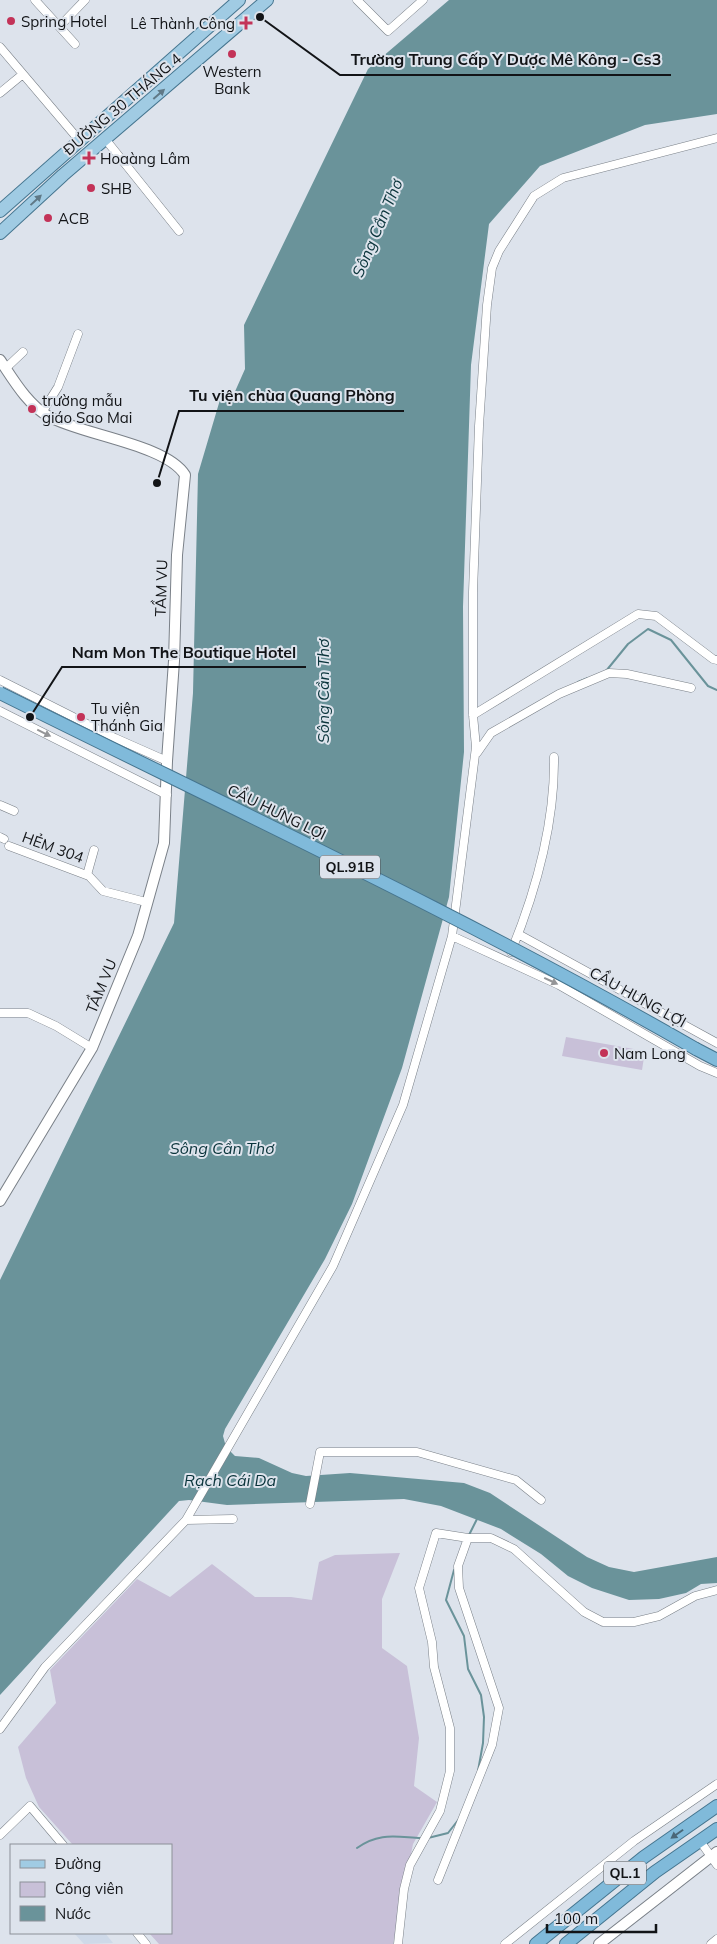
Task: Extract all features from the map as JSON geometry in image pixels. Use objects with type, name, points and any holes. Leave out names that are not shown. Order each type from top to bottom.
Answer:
[{"type":"highway","name":"CẦU HƯNG LỢI","points":[[0,693],[489,936],[602,995],[717,1060]]},
{"type":"highway","name":"QL.1","points":[[536,1944],[644,1857],[717,1806]]},
{"type":"highway","name":"QL.1","points":[[566,1944],[655,1872],[717,1828]]},
{"type":"main road","name":"ĐƯỜNG 30 THÁNG 4","points":[[0,211],[239,0]]},
{"type":"main road","name":"ĐƯỜNG 30 THÁNG 4","points":[[0,233],[63,175],[267,0]]},
{"type":"street","points":[[35,0],[74,44]]},
{"type":"street","points":[[60,26],[86,0]]},
{"type":"street","points":[[357,0],[388,31],[423,0]]},
{"type":"street","points":[[0,47],[79,140]]},
{"type":"street","points":[[0,93],[23,74]]},
{"type":"street","points":[[0,1729],[55,1656],[186,1520],[240,1423],[333,1266],[402,1105],[452,936],[476,747],[473,719],[473,592],[479,426],[487,305],[492,268],[499,251],[534,196],[563,178],[717,138]]},
{"type":"street","points":[[106,140],[179,231]]},
{"type":"street","points":[[23,352],[3,364],[22,392],[43,411],[58,387],[78,334]]},
{"type":"street","name":"TẦM VU","points":[[0,1201],[92,1048],[138,936],[164,843],[167,761],[174,661],[177,555],[185,476],[176,464],[167,459],[48,416],[43,411]]},
{"type":"street","points":[[473,719],[638,614],[656,616],[713,659],[717,660]]},
{"type":"street","points":[[474,758],[485,738],[491,733],[559,694],[609,673],[627,674],[691,688]]},
{"type":"street","points":[[0,680],[115,738],[167,761]]},
{"type":"street","points":[[0,712],[167,795]]},
{"type":"street","points":[[507,961],[531,901],[551,814],[554,792],[554,757]]},
{"type":"street","points":[[0,805],[14,811]]},
{"type":"street","name":"HẺM 304","points":[[4,841],[87,875],[103,891],[146,902]]},
{"type":"street","name":"HẺM 304","points":[[87,875],[94,850]]},
{"type":"street","points":[[518,934],[717,1043]]},
{"type":"street","points":[[452,936],[559,985],[700,1066],[717,1073]]},
{"type":"street","points":[[0,1013],[28,1013],[56,1026],[92,1048]]},
{"type":"street","points":[[310,1504],[320,1452],[417,1452],[518,1481],[541,1500]]},
{"type":"street","points":[[186,1520],[233,1519]]},
{"type":"street","points":[[398,1944],[404,1889],[410,1865],[440,1811],[450,1770],[450,1728],[434,1667],[432,1642],[419,1588],[436,1533],[468,1538],[491,1538],[514,1550],[584,1612],[603,1622],[634,1622],[659,1616],[695,1596],[717,1590]]},
{"type":"street","points":[[438,1880],[492,1745],[499,1708],[459,1588],[458,1566],[468,1538]]},
{"type":"street","points":[[504,1944],[634,1841],[717,1784]]},
{"type":"street","points":[[0,1834],[30,1806],[62,1844]]},
{"type":"street","points":[[599,1944],[715,1858],[700,1841]]},
{"type":"street","points":[[138,1934],[146,1944]]},
{"type":"street","points":[[711,1944],[717,1939]]},
{"type":"shaded area","points":[[75,1934],[106,1934],[113,1943],[84,1944]]},
{"type":"green space","name":"Nam Long","points":[[566,1037],[645,1051],[642,1070],[562,1056]]},
{"type":"green space","points":[[400,1553],[382,1599],[382,1648],[407,1666],[419,1738],[414,1786],[437,1802],[413,1844],[393,1944],[159,1944],[150,1934],[172,1934],[172,1844],[72,1844],[39,1807],[26,1778],[18,1747],[56,1703],[50,1670],[137,1579],[170,1597],[212,1564],[255,1597],[291,1597],[312,1600],[319,1562],[335,1555]]},
{"type":"water","name":"Sông Cần Thơ","points":[[449,0],[717,0],[717,114],[645,125],[540,166],[489,224],[471,365],[463,607],[464,752],[449,897],[402,1068],[352,1204],[325,1259],[225,1429],[223,1436],[226,1447],[235,1456],[259,1458],[292,1473],[306,1476],[350,1473],[464,1483],[490,1493],[587,1557],[609,1567],[634,1572],[717,1557],[717,1583],[701,1584],[686,1593],[659,1599],[629,1600],[592,1588],[568,1576],[541,1554],[501,1529],[441,1506],[404,1499],[227,1505],[189,1500],[179,1501],[0,1695],[0,1280],[174,923],[193,693],[198,474],[222,393],[233,396],[245,369],[244,325],[368,69]]},
{"type":"waterway","points":[[606,671],[628,644],[648,629],[671,640],[708,686],[717,690]]},
{"type":"waterway","points":[[578,682],[588,678]]},
{"type":"waterway","points":[[469,1535],[477,1519]]},
{"type":"waterway","points":[[454,1570],[446,1600],[464,1636],[468,1669],[481,1695],[484,1717],[483,1743],[478,1771]]},
{"type":"waterway","points":[[428,1838],[448,1833],[459,1819]]},
{"type":"waterway","points":[[357,1848],[380,1838],[421,1838]]},
{"type":"place","name":"Trường Trung Cấp Y Dược Mê Kông - Cs3","points":[[260,17]]},
{"type":"place","name":"Spring Hotel","points":[[11,21]]},
{"type":"place","name":"Lê Thành Công","points":[[246,23]]},
{"type":"place","name":"Western Bank","points":[[232,54]]},
{"type":"place","name":"Hoaàng Lâm","points":[[89,158]]},
{"type":"place","name":"SHB","points":[[91,188]]},
{"type":"place","name":"ACB","points":[[48,218]]},
{"type":"place","name":"trường mẫu giáo Sao Mai","points":[[32,409]]},
{"type":"place","name":"Tu viện chùa Quang Phòng","points":[[157,483]]},
{"type":"place","name":"Nam Mon The Boutique Hotel","points":[[30,717]]},
{"type":"place","name":"Tu viện Thánh Gia","points":[[81,717]]},
{"type":"place","name":"Nam Long","points":[[604,1053]]},
{"type":"water label","name":"Rạch Cái Da","points":[[230,1480]]}]
